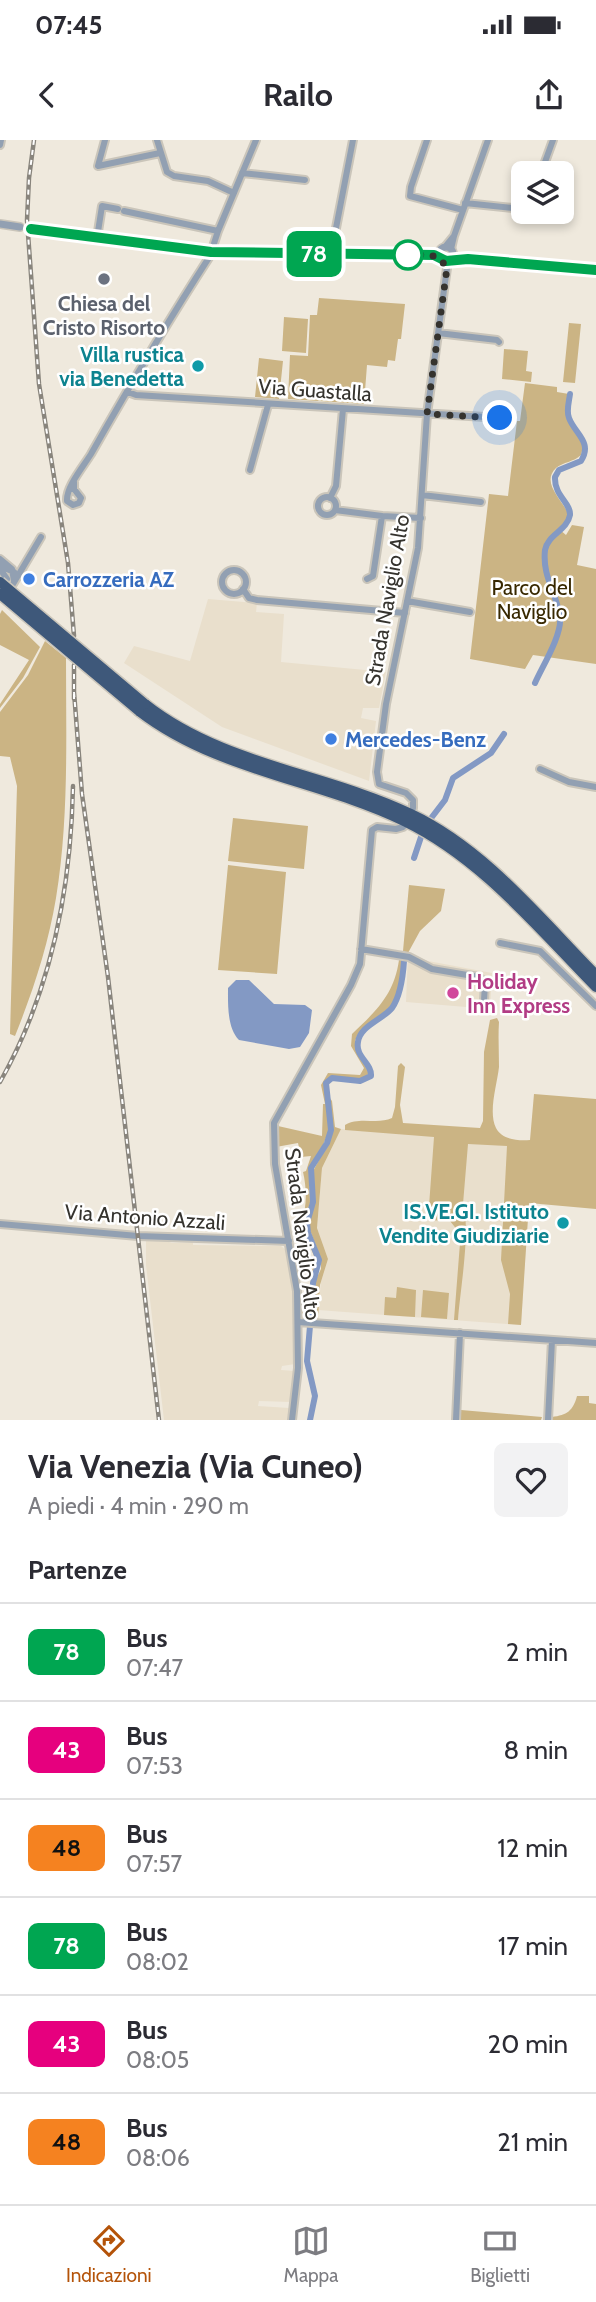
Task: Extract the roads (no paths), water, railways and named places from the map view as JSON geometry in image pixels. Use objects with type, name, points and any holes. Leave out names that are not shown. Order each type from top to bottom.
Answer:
[{"type":"highway","points":[[8,582],[142,708],[217,746],[382,802],[431,824],[480,859],[596,975]]},
{"type":"highway","points":[[0,594],[171,733],[207,751],[380,811],[435,837],[483,874],[596,990]]},
{"type":"highway","points":[[547,925],[596,968]]},
{"type":"street","points":[[105,140],[98,166],[160,153]]},
{"type":"street","points":[[157,140],[167,172],[174,176],[208,181],[234,193]]},
{"type":"street","points":[[74,482],[211,252],[256,140]]},
{"type":"street","points":[[331,254],[353,140]]},
{"type":"street","points":[[427,140],[410,196],[464,207],[511,209]]},
{"type":"street","name":"Strada Naviglio Alto","points":[[413,808],[410,795],[381,786],[377,778],[386,704],[418,548],[427,414],[445,256],[488,140]]},
{"type":"street","points":[[545,161],[553,140]]},
{"type":"street","points":[[242,173],[305,180]]},
{"type":"street","points":[[97,237],[102,206],[218,231]]},
{"type":"street","points":[[0,224],[20,227]]},
{"type":"street","points":[[31,229],[211,252],[445,256],[596,270]]},
{"type":"street","points":[[438,333],[499,342]]},
{"type":"street","name":"Via Guastalla","points":[[128,392],[136,395],[268,405],[500,418]]},
{"type":"street","points":[[250,470],[268,405]]},
{"type":"street","points":[[331,498],[336,486],[343,410]]},
{"type":"street","points":[[422,495],[481,502]]},
{"type":"street","points":[[331,498],[320,501],[318,509],[326,515],[335,510],[421,518]]},
{"type":"street","points":[[331,498],[335,510]]},
{"type":"street","points":[[367,579],[373,576],[382,516]]},
{"type":"street","points":[[8,582],[23,568],[41,537]]},
{"type":"street","points":[[2,564],[16,565],[26,560]]},
{"type":"street","points":[[2,564],[14,572]]},
{"type":"street","points":[[2,564],[8,582]]},
{"type":"street","points":[[8,582],[14,572],[23,568]]},
{"type":"street","points":[[243,589],[249,597],[257,600],[405,613]]},
{"type":"street","points":[[407,601],[470,612]]},
{"type":"street","points":[[540,769],[569,782],[596,787]]},
{"type":"street","name":"Strada Naviglio Alto","points":[[292,1420],[302,1322],[275,1164],[274,1123],[352,985],[360,964],[372,831],[377,827],[396,830],[403,827]]},
{"type":"street","points":[[500,943],[540,951],[596,1006]]},
{"type":"street","points":[[361,949],[406,956],[432,969],[480,977],[485,982],[484,1001]]},
{"type":"street","name":"Via Antonio Azzali","points":[[0,1224],[138,1236],[289,1241]]},
{"type":"street","points":[[302,1322],[596,1343]]},
{"type":"street","points":[[456,1420],[460,1333]]},
{"type":"street","points":[[548,1420],[552,1340]]},
{"type":"water","points":[[236,980],[249,980],[274,1004],[305,1005],[312,1010],[309,1033],[300,1047],[289,1049],[239,1040],[232,1029],[228,1008],[228,988]]},
{"type":"waterway","points":[[535,683],[555,642],[560,625],[546,568],[545,550],[550,540],[565,525],[570,511],[557,489],[555,477],[559,470],[581,461],[585,449],[582,438],[568,415],[570,394]]},
{"type":"waterway","points":[[432,817],[445,800],[453,778],[491,753],[504,734]]},
{"type":"waterway","points":[[414,858],[421,837]]},
{"type":"waterway","points":[[311,1319],[313,1283],[319,1260],[308,1233],[307,1223],[313,1202],[311,1168],[327,1143],[331,1130],[326,1083],[332,1078],[360,1081],[371,1076],[371,1071],[359,1052],[358,1042],[363,1032],[395,1003],[404,961]]},
{"type":"waterway","points":[[310,1326],[307,1361],[315,1396],[310,1420]]},
{"type":"railway","points":[[34,140],[27,220],[39,384],[68,563],[74,636]]},
{"type":"railway","points":[[74,665],[74,699]]},
{"type":"railway","points":[[74,692],[82,794],[108,977],[159,1420]]},
{"type":"railway","points":[[0,1082],[33,1012],[55,939],[68,863],[73,786]]},
{"type":"place","name":"Chiesa del Cristo Risorto","points":[[104,279]]},
{"type":"place","name":"Villa rustica via Benedetta","points":[[198,366]]},
{"type":"place","name":"Carrozzeria AZ","points":[[29,579]]},
{"type":"place","name":"Mercedes-Benz","points":[[331,739]]},
{"type":"place","name":"Holiday Inn Express","points":[[453,993]]},
{"type":"place","name":"IS.VE.GI. Istituto Vendite Giudiziarie","points":[[563,1223]]},
{"type":"park label","name":"Parco del Naviglio","points":[[532,599]]}]
